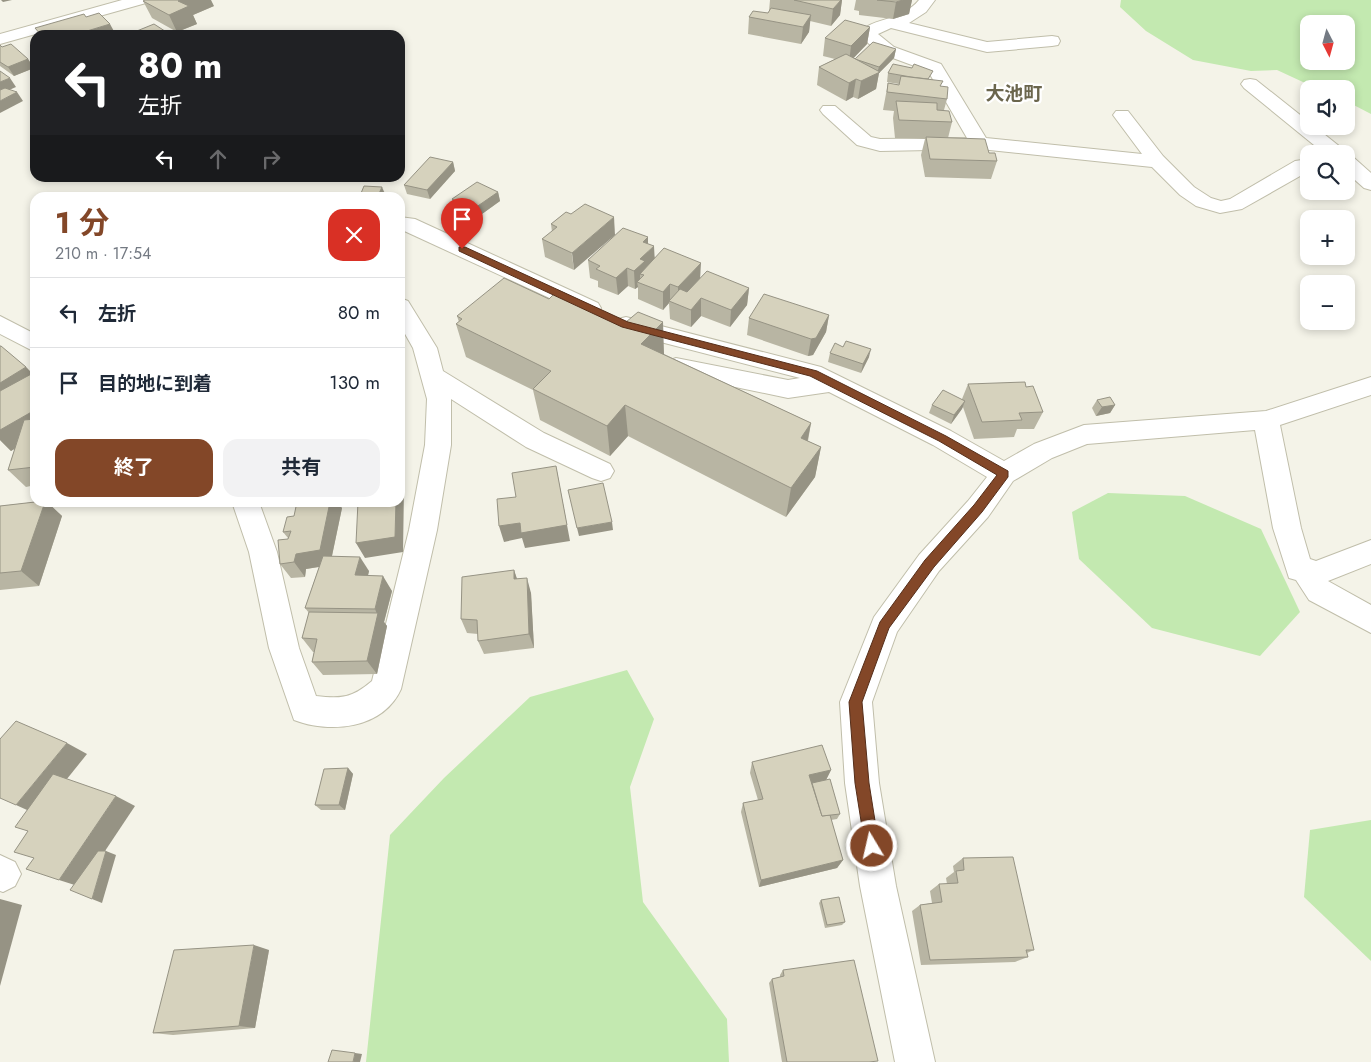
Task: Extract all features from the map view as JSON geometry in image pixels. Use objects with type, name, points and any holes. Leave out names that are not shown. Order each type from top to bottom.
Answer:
[{"type":"street","points":[[927,0],[916,15],[882,25],[869,32],[872,40],[902,58],[935,68],[980,143]]},
{"type":"street","points":[[70,30],[145,4]]},
{"type":"street","points":[[37,30],[145,4]]},
{"type":"street","points":[[891,23],[987,47],[1052,41]]},
{"type":"street","points":[[0,39],[30,32]]},
{"type":"street","points":[[0,50],[30,41]]},
{"type":"street","points":[[1250,84],[1325,145]]},
{"type":"street","points":[[829,110],[864,141],[880,145],[980,143],[1160,162]]},
{"type":"street","points":[[1122,115],[1189,194],[1218,208],[1234,205],[1300,167]]},
{"type":"street","points":[[1355,170],[1371,184]]},
{"type":"street","points":[[405,223],[625,325],[813,373],[942,438],[1004,474]]},
{"type":"street","points":[[247,507],[263,552],[284,648],[305,709],[338,714],[369,704],[385,689],[423,530],[438,445],[439,399],[426,348],[405,314]]},
{"type":"street","points":[[0,324],[30,341]]},
{"type":"street","points":[[676,367],[788,388],[831,382]]},
{"type":"street","points":[[433,376],[535,440],[601,472]]},
{"type":"street","points":[[915,1062],[876,870],[862,783],[856,702],[884,626],[929,563],[978,509],[1004,474],[1043,451],[1084,435],[1124,430],[1168,429],[1266,420],[1371,386]]},
{"type":"street","points":[[1266,420],[1287,528],[1299,569],[1316,574],[1371,552]]},
{"type":"street","points":[[1306,571],[1319,591],[1371,620]]},
{"type":"green space","points":[[1121,0],[1371,0],[1371,114],[1355,106],[1355,80],[1300,81],[1277,70],[1251,71],[1193,60],[1146,31],[1120,7]]},
{"type":"green space","points":[[1108,493],[1185,496],[1261,529],[1300,612],[1260,656],[1152,628],[1079,559],[1072,512]]},
{"type":"green space","points":[[627,670],[654,719],[630,787],[643,902],[727,1019],[729,1062],[366,1062],[390,835],[444,778],[530,697]]},
{"type":"green space","points":[[1371,820],[1371,961],[1304,897],[1310,830]]},
{"type":"building","points":[[180,0],[178,1],[189,6],[169,15],[143,1]]},
{"type":"building","points":[[794,0],[841,0],[833,9]]},
{"type":"building","points":[[877,0],[903,0],[896,2]]},
{"type":"building","points":[[771,8],[811,15],[803,27],[749,17],[753,11],[768,13]]},
{"type":"building","points":[[99,13],[110,24],[90,30],[37,30],[35,28],[84,14],[86,17]]},
{"type":"building","points":[[845,20],[870,27],[851,46],[825,38]]},
{"type":"building","points":[[154,24],[163,30],[139,30]]},
{"type":"building","points":[[873,42],[896,49],[879,67],[855,59]]},
{"type":"building","points":[[11,44],[28,59],[8,67],[0,62],[0,45],[2,47]]},
{"type":"building","points":[[846,54],[880,72],[861,81],[856,79],[849,83],[819,67]]},
{"type":"building","points":[[893,64],[912,68],[914,64],[933,71],[928,79],[888,73]]},
{"type":"building","points":[[0,71],[10,78],[0,82]]},
{"type":"building","points":[[901,76],[943,81],[940,86],[948,87],[947,99],[887,92],[888,83],[899,85]]},
{"type":"building","points":[[5,88],[17,92],[0,101],[0,90]]},
{"type":"building","points":[[896,101],[937,103],[937,110],[949,111],[952,122],[899,120]]},
{"type":"building","points":[[926,137],[985,139],[989,153],[995,153],[997,161],[930,159]]},
{"type":"building","points":[[430,157],[453,162],[427,190],[404,185]]},
{"type":"building","points":[[477,182],[498,192],[472,210],[452,199]]},
{"type":"building","points":[[364,186],[382,187],[380,192],[362,192]]},
{"type":"building","points":[[585,204],[614,217],[572,253],[542,239],[557,227],[551,224],[566,212],[571,214]]},
{"type":"building","points":[[623,228],[648,237],[643,242],[654,246],[640,259],[645,261],[634,271],[627,268],[616,278],[596,269],[600,266],[588,260]]},
{"type":"building","points":[[664,248],[701,263],[678,287],[670,284],[663,292],[637,282],[644,275],[640,274]]},
{"type":"building","points":[[707,271],[749,288],[731,310],[701,298],[691,310],[669,301],[680,289],[687,292]]},
{"type":"building","points":[[504,278],[549,299],[558,290],[626,322],[638,312],[663,322],[641,344],[811,423],[801,438],[821,447],[791,488],[625,405],[607,426],[533,389],[551,371],[456,324],[462,319],[457,316]]},
{"type":"building","points":[[764,294],[829,315],[816,338],[811,339],[749,318]]},
{"type":"building","points":[[846,341],[871,349],[863,364],[830,353],[835,343],[843,347]]},
{"type":"building","points":[[0,346],[26,367],[0,383]]},
{"type":"building","points":[[30,375],[30,413],[0,430],[0,391]]},
{"type":"building","points":[[1025,382],[1026,387],[1033,386],[1043,412],[1019,413],[1022,420],[982,422],[968,384]]},
{"type":"building","points":[[943,390],[965,401],[954,415],[932,405]]},
{"type":"building","points":[[1110,397],[1115,405],[1102,407],[1097,400]]},
{"type":"building","points":[[30,419],[30,468],[8,470],[24,420]]},
{"type":"building","points":[[556,466],[567,525],[521,533],[520,523],[499,526],[497,499],[516,497],[512,473]]},
{"type":"building","points":[[603,483],[612,522],[577,528],[568,490]]},
{"type":"building","points":[[30,503],[30,507],[43,507],[21,571],[0,573],[0,506]]},
{"type":"building","points":[[296,507],[329,507],[320,550],[296,554],[294,562],[280,564],[278,540],[288,539],[291,531],[283,532],[287,517],[294,516]]},
{"type":"building","points":[[358,507],[396,507],[395,537],[356,543]]},
{"type":"building","points":[[323,556],[360,557],[355,575],[383,576],[375,609],[305,608]]},
{"type":"building","points":[[514,570],[514,579],[527,578],[529,634],[478,641],[477,620],[461,619],[462,577]]},
{"type":"building","points":[[309,612],[378,613],[367,661],[312,662],[317,639],[302,638]]},
{"type":"building","points":[[16,721],[67,743],[16,805],[0,798],[0,739]]},
{"type":"building","points":[[822,745],[831,770],[809,775],[822,816],[830,815],[843,860],[761,880],[743,803],[763,799],[752,762]]},
{"type":"building","points":[[348,768],[339,805],[315,805],[324,769]]},
{"type":"building","points":[[53,774],[116,796],[59,880],[26,869],[34,858],[14,852],[28,831],[15,827]]},
{"type":"building","points":[[830,779],[840,814],[822,816],[812,783]]},
{"type":"building","points":[[98,851],[106,851],[92,899],[70,890]]},
{"type":"building","points":[[1013,857],[1034,950],[1026,950],[1028,957],[930,960],[920,905],[942,902],[939,884],[958,883],[956,871],[964,870],[963,858]]},
{"type":"building","points":[[839,897],[845,922],[827,925],[821,900]]},
{"type":"building","points":[[254,945],[239,1026],[153,1033],[174,950]]},
{"type":"building","points":[[854,960],[878,1061],[787,1062],[772,979],[784,976],[783,970]]},
{"type":"building","points":[[332,1050],[355,1053],[353,1062],[328,1062]]},
{"type":"district","name":"大池町","points":[[1014,93]]},
{"type":"route","points":[[462,249],[625,325],[813,373],[942,438],[1004,474],[978,509],[929,563],[884,626],[856,702],[862,783],[872,846]]}]
